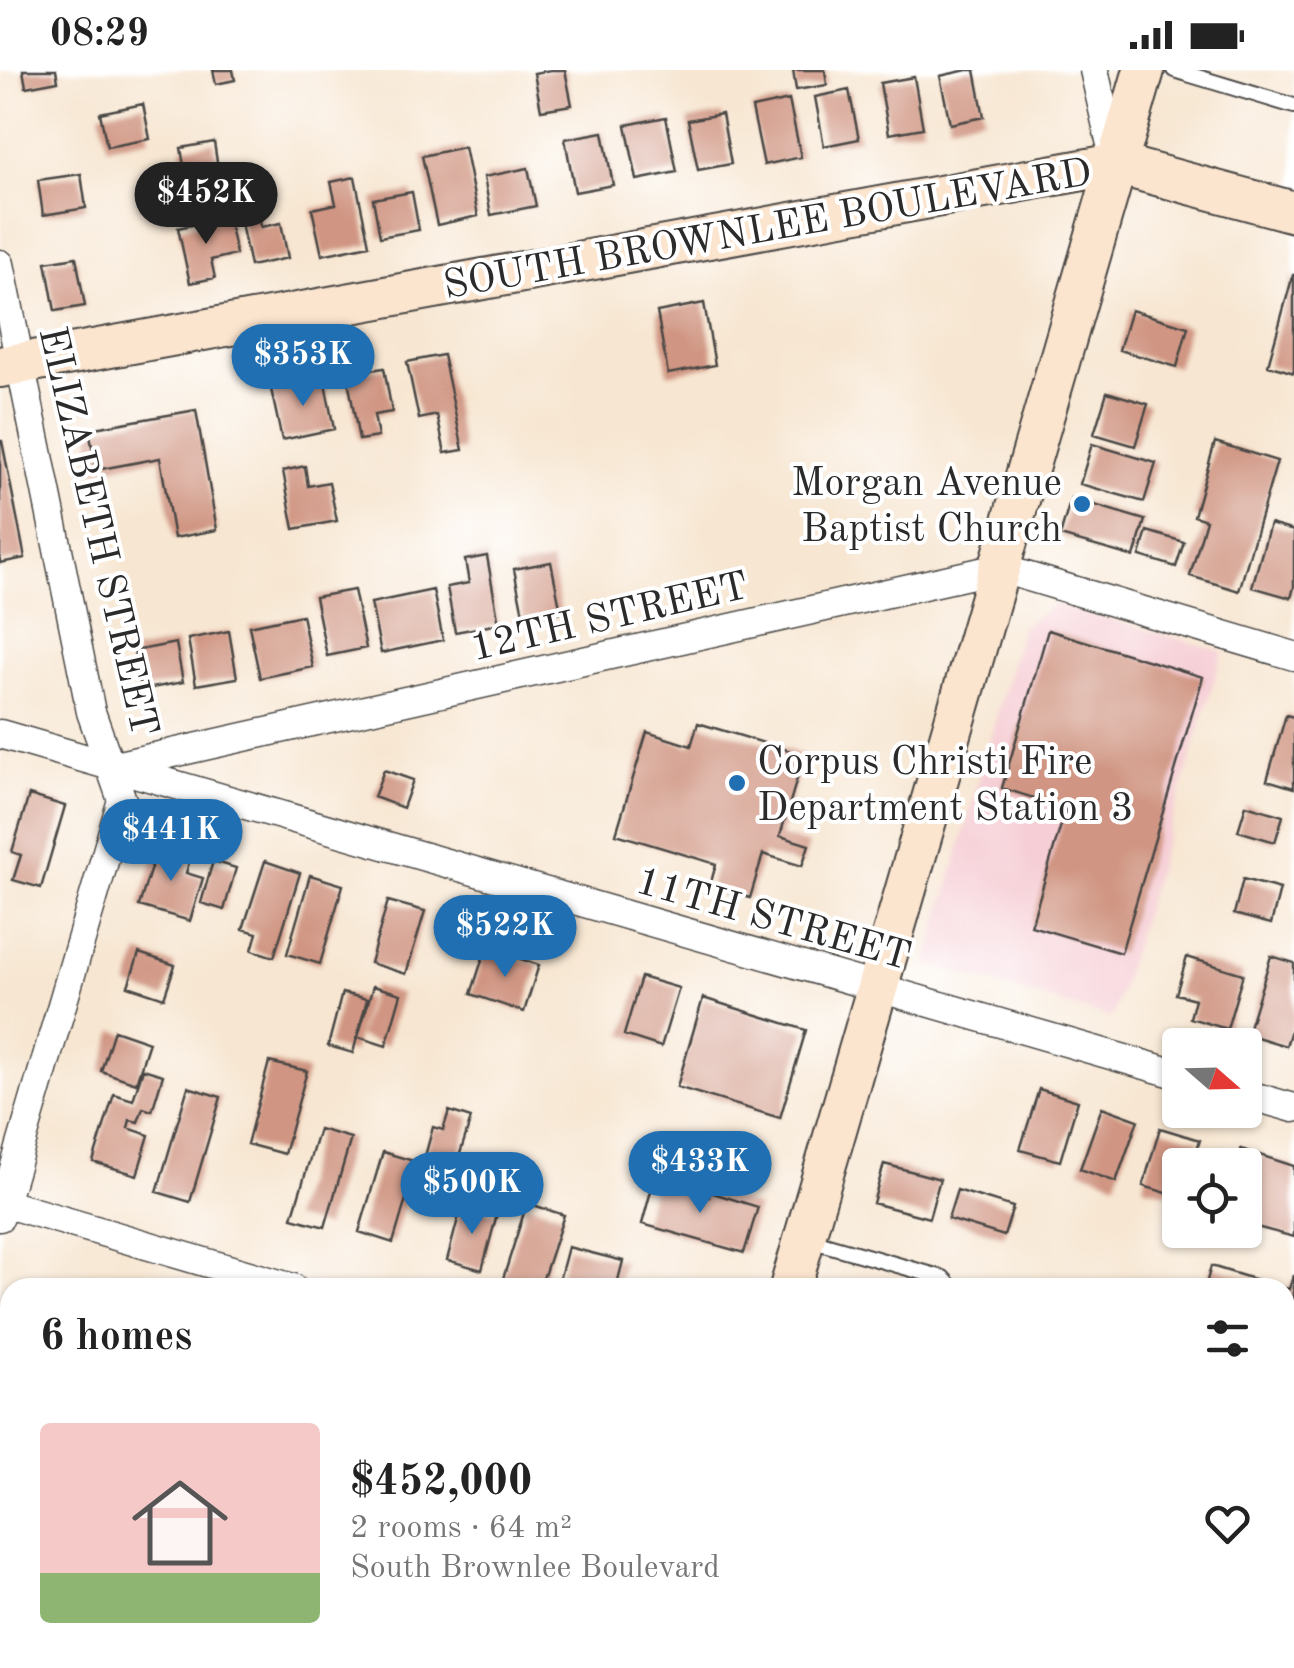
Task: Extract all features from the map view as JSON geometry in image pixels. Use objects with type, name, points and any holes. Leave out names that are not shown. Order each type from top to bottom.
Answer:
[{"type":"main road","points":[[793,1278],[1144,70]]},
{"type":"main road","name":"SOUTH BROWNLEE BOULEVARD","points":[[10,365],[1116,164],[1294,212]]},
{"type":"street","points":[[1094,70],[1116,164]]},
{"type":"street","name":"ELIZABETH STREET","points":[[0,264],[10,365],[91,712],[122,800],[1,1207]]},
{"type":"street","name":"12TH STREET","points":[[112,767],[999,568],[1294,656]]},
{"type":"street","name":"11TH STREET","points":[[0,734],[1162,1070]]},
{"type":"street","points":[[1262,1099],[1294,1108]]},
{"type":"street","points":[[1,1207],[258,1278]]},
{"type":"lane","points":[[1174,70],[1294,106]]},
{"type":"lane","points":[[804,1238],[942,1278]]},
{"type":"shaded area","points":[[1054,604],[1223,651],[1112,1018],[927,964],[1021,628]]},
{"type":"building","points":[[23,70],[56,70],[58,81],[26,87]]},
{"type":"building","points":[[213,70],[233,70],[235,80],[216,84]]},
{"type":"building","points":[[565,70],[572,105],[541,110],[534,73]]},
{"type":"building","points":[[793,70],[825,70],[827,85],[796,90]]},
{"type":"building","points":[[975,70],[984,117],[950,124],[940,76]]},
{"type":"building","points":[[914,77],[923,128],[889,134],[880,83]]},
{"type":"building","points":[[849,90],[859,139],[824,146],[815,97]]},
{"type":"building","points":[[789,100],[801,157],[764,165],[752,108]]},
{"type":"building","points":[[143,104],[150,139],[107,147],[100,113]]},
{"type":"building","points":[[722,114],[731,164],[698,170],[688,120]]},
{"type":"building","points":[[666,117],[677,172],[637,180],[626,125]]},
{"type":"building","points":[[603,132],[613,185],[575,192],[565,139]]},
{"type":"building","points":[[214,142],[223,202],[191,208],[181,148]]},
{"type":"building","points":[[464,147],[478,216],[437,225],[422,156]]},
{"type":"building","points":[[528,168],[536,206],[491,215],[484,177]]},
{"type":"building","points":[[81,174],[86,208],[43,215],[38,180]]},
{"type":"building","points":[[355,177],[369,245],[322,255],[312,209],[336,204],[331,182]]},
{"type":"building","points":[[412,192],[419,230],[380,237],[373,199]]},
{"type":"building","points":[[258,209],[261,227],[281,223],[288,258],[250,266],[239,214]]},
{"type":"building","points":[[228,217],[236,254],[211,260],[215,278],[190,283],[178,228]]},
{"type":"building","points":[[76,257],[85,306],[55,311],[46,262]]},
{"type":"building","points":[[1294,275],[1294,373],[1268,365]]},
{"type":"building","points":[[704,303],[715,365],[668,374],[657,312]]},
{"type":"building","points":[[1131,310],[1188,327],[1177,367],[1119,350]]},
{"type":"building","points":[[443,355],[463,450],[445,453],[437,415],[419,419],[407,362]]},
{"type":"building","points":[[384,368],[392,412],[374,415],[378,437],[359,440],[347,374]]},
{"type":"building","points":[[324,378],[334,429],[282,440],[271,389]]},
{"type":"building","points":[[1107,392],[1148,404],[1135,446],[1094,434]]},
{"type":"building","points":[[196,410],[217,530],[174,538],[160,458],[96,470],[89,429]]},
{"type":"building","points":[[0,441],[25,558],[0,563]]},
{"type":"building","points":[[1215,442],[1277,461],[1239,591],[1190,576],[1206,520],[1194,516]]},
{"type":"building","points":[[1092,444],[1156,463],[1144,502],[1080,484]]},
{"type":"building","points":[[305,466],[308,486],[329,482],[337,521],[294,529],[283,471]]},
{"type":"building","points":[[1071,498],[1145,520],[1134,557],[1060,536]]},
{"type":"building","points":[[1270,524],[1294,531],[1291,598],[1252,587]]},
{"type":"building","points":[[1147,531],[1184,542],[1176,567],[1140,556]]},
{"type":"building","points":[[487,556],[499,624],[455,632],[447,587],[469,583],[465,560]]},
{"type":"building","points":[[551,562],[561,612],[524,619],[514,569]]},
{"type":"building","points":[[354,590],[366,648],[327,656],[315,597]]},
{"type":"building","points":[[433,590],[443,640],[381,653],[371,603]]},
{"type":"building","points":[[302,615],[313,667],[260,678],[249,626]]},
{"type":"building","points":[[1048,630],[1203,677],[1121,953],[1031,926],[1066,808],[1002,788]]},
{"type":"building","points":[[229,631],[237,678],[196,685],[188,639]]},
{"type":"building","points":[[176,643],[183,682],[141,690],[134,651]]},
{"type":"building","points":[[1286,715],[1294,717],[1294,788],[1267,780]]},
{"type":"building","points":[[698,723],[804,755],[780,836],[809,845],[802,866],[763,854],[750,898],[710,886],[716,864],[616,834],[647,732],[691,746]]},
{"type":"building","points":[[384,770],[413,780],[403,808],[374,797]]},
{"type":"building","points":[[29,795],[65,806],[41,888],[13,880],[21,855],[12,852]]},
{"type":"building","points":[[1246,805],[1283,816],[1275,842],[1238,831]]},
{"type":"building","points":[[159,842],[192,852],[186,873],[203,878],[190,921],[139,906]]},
{"type":"building","points":[[213,861],[236,868],[224,910],[201,903]]},
{"type":"building","points":[[265,861],[300,873],[274,957],[252,950],[257,933],[243,929]]},
{"type":"building","points":[[310,875],[343,885],[320,964],[287,954]]},
{"type":"building","points":[[1243,879],[1280,889],[1271,924],[1234,914]]},
{"type":"building","points":[[388,901],[425,911],[406,974],[370,963]]},
{"type":"building","points":[[486,948],[539,965],[524,1012],[471,994]]},
{"type":"building","points":[[139,953],[175,965],[164,998],[128,986]]},
{"type":"building","points":[[1271,956],[1294,963],[1294,1021],[1286,1046],[1262,1039],[1262,1028],[1249,1028]]},
{"type":"building","points":[[1187,957],[1243,974],[1227,1028],[1190,1018],[1195,999],[1176,994]]},
{"type":"building","points":[[641,977],[679,988],[661,1047],[624,1035]]},
{"type":"building","points":[[373,986],[401,994],[386,1046],[358,1037]]},
{"type":"building","points":[[342,993],[367,999],[353,1053],[328,1046]]},
{"type":"building","points":[[703,998],[806,1030],[780,1118],[677,1087]]},
{"type":"building","points":[[114,1030],[149,1042],[136,1083],[101,1071]]},
{"type":"building","points":[[269,1062],[307,1071],[284,1154],[247,1144]]},
{"type":"building","points":[[143,1069],[163,1075],[152,1111],[143,1108],[138,1122],[130,1120],[128,1128],[149,1135],[137,1175],[93,1162],[114,1094],[133,1100]]},
{"type":"building","points":[[188,1087],[221,1097],[190,1202],[157,1192]]},
{"type":"building","points":[[1039,1089],[1078,1101],[1060,1161],[1020,1150]]},
{"type":"building","points":[[1102,1107],[1138,1120],[1116,1182],[1080,1169]]},
{"type":"building","points":[[449,1111],[471,1118],[455,1170],[424,1160],[433,1127],[443,1130]]},
{"type":"building","points":[[1160,1128],[1200,1140],[1197,1148],[1162,1148],[1162,1192],[1143,1186]]},
{"type":"building","points":[[319,1129],[351,1138],[325,1227],[292,1218]]},
{"type":"building","points":[[383,1152],[417,1162],[393,1243],[359,1232]]},
{"type":"building","points":[[1262,1156],[1294,1166],[1294,1237],[1262,1229]]},
{"type":"building","points":[[884,1164],[940,1179],[929,1218],[873,1203]]},
{"type":"building","points":[[654,1180],[758,1207],[744,1253],[642,1224]]},
{"type":"building","points":[[957,1190],[1013,1207],[1004,1236],[948,1219]]},
{"type":"building","points":[[527,1203],[564,1215],[543,1278],[503,1278]]},
{"type":"building","points":[[462,1204],[497,1214],[482,1270],[447,1260]]},
{"type":"building","points":[[568,1247],[623,1261],[619,1278],[560,1278]]},
{"type":"building","points":[[1211,1266],[1250,1278],[1208,1278]]},
{"type":"place","name":"Morgan Avenue Baptist Church","points":[[1082,504]]},
{"type":"place","name":"Corpus Christi Fire Department Station 3","points":[[737,783]]}]
